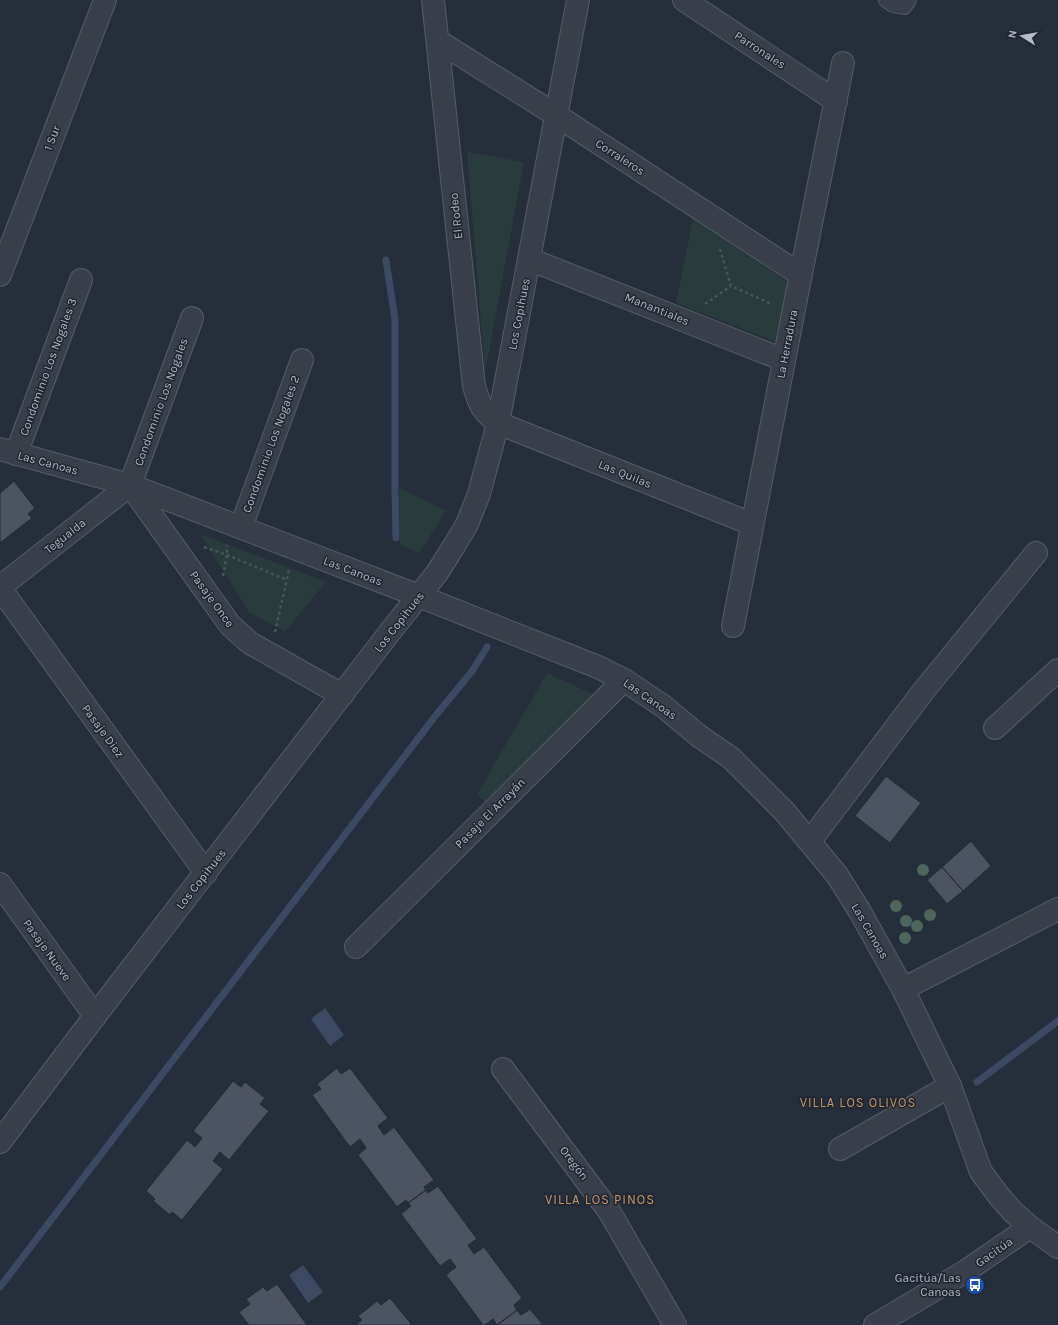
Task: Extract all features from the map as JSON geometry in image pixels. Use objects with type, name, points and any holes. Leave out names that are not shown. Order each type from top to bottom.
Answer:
[{"type":"street","name":"1 Sur","points":[[0,275],[105,0]]},
{"type":"street","name":"El Rodeo","points":[[433,0],[474,386],[479,403],[486,414],[498,423]]},
{"type":"street","name":"Los Copihues","points":[[0,1142],[95,1016],[437,573],[466,524],[479,494],[498,423],[578,0]]},
{"type":"street","name":"Parronales","points":[[684,0],[836,101]]},
{"type":"street","name":"Corraleros","points":[[438,41],[556,115],[800,275]]},
{"type":"street","name":"La Herradura","points":[[733,626],[800,275],[843,63]]},
{"type":"street","name":"Manantiales","points":[[529,259],[784,360]]},
{"type":"street","name":"Condominio Los Nogales 3","points":[[8,452],[81,280]]},
{"type":"street","name":"Condominio Los Nogales","points":[[130,485],[192,318]]},
{"type":"street","name":"Condominio Los Nogales 2","points":[[234,525],[302,360]]},
{"type":"street","name":"Las Quilas","points":[[498,423],[752,524]]},
{"type":"street","name":"Las Canoas","points":[[8,452],[130,485],[419,596],[572,656],[624,680],[663,706],[699,736],[731,758],[773,800],[810,841],[837,875],[859,910],[903,989],[950,1086],[981,1172],[1003,1202],[1013,1212],[1030,1227],[1058,1247]]},
{"type":"street","name":"Pasaje Once","points":[[130,485],[218,606],[230,625],[238,633],[250,643],[342,696]]},
{"type":"street","name":"Tegualda","points":[[0,588],[130,485]]},
{"type":"street","points":[[810,841],[925,689],[1036,553]]},
{"type":"street","name":"Pasaje Diez","points":[[0,588],[206,873]]},
{"type":"street","points":[[995,728],[1058,670]]},
{"type":"street","name":"Pasaje El Arrayán","points":[[356,947],[624,680]]},
{"type":"street","name":"Pasaje Nueve","points":[[0,884],[95,1016]]},
{"type":"street","points":[[903,989],[1058,910]]},
{"type":"street","name":"Oregón","points":[[503,1069],[608,1210],[675,1325]]},
{"type":"street","points":[[840,1149],[950,1086]]},
{"type":"street","name":"Gacitúa","points":[[875,1325],[966,1271],[1030,1227]]},
{"type":"lane","points":[[886,0],[893,5],[904,7],[909,0]]},
{"type":"path","points":[[711,216],[731,286],[793,314]]},
{"type":"path","points":[[683,320],[731,286]]},
{"type":"path","points":[[218,606],[234,525]]},
{"type":"path","points":[[167,536],[227,555],[287,580]]},
{"type":"path","points":[[270,654],[294,548]]},
{"type":"shaded area","points":[[467,152],[524,162],[485,373]]},
{"type":"shaded area","points":[[693,219],[788,282],[776,342],[676,303]]},
{"type":"shaded area","points":[[399,488],[446,511],[419,553],[400,545]]},
{"type":"shaded area","points":[[200,534],[326,582],[285,632],[249,612]]},
{"type":"shaded area","points":[[547,673],[595,695],[487,804],[477,794]]},
{"type":"water","points":[[325,1008],[344,1035],[330,1046],[311,1019]]},
{"type":"water","points":[[303,1265],[323,1292],[308,1303],[289,1275]]},
{"type":"building","points":[[14,481],[35,508],[28,514],[32,518],[0,543],[0,493]]},
{"type":"building","points":[[886,776],[921,803],[890,843],[855,816]]},
{"type":"building","points":[[971,841],[991,866],[963,891],[942,867]]},
{"type":"building","points":[[942,867],[963,891],[947,904],[927,880]]},
{"type":"building","points":[[337,1068],[341,1074],[350,1068],[388,1118],[378,1126],[384,1135],[394,1127],[434,1180],[424,1187],[426,1190],[408,1203],[406,1200],[397,1207],[358,1155],[366,1148],[360,1139],[350,1147],[312,1095],[321,1089],[317,1084]]},
{"type":"building","points":[[233,1081],[241,1087],[245,1082],[265,1098],[260,1104],[269,1111],[229,1160],[220,1152],[213,1161],[223,1169],[182,1220],[172,1212],[170,1215],[153,1201],[155,1199],[146,1191],[187,1140],[195,1147],[202,1138],[193,1131]]},
{"type":"building","points":[[438,1186],[477,1239],[468,1245],[474,1254],[484,1247],[522,1298],[514,1305],[517,1310],[497,1325],[493,1319],[483,1325],[446,1275],[456,1267],[450,1259],[440,1266],[401,1214],[411,1206],[408,1203],[426,1190],[428,1193]]},
{"type":"building","points":[[277,1284],[307,1325],[249,1325],[239,1312],[250,1304],[246,1299],[263,1287],[267,1291]]},
{"type":"building","points":[[390,1298],[412,1325],[355,1325],[362,1320],[358,1316],[377,1301],[381,1305]]},
{"type":"building","points":[[530,1309],[543,1325],[497,1325],[517,1310],[521,1315]]},
{"type":"waterway","points":[[386,260],[395,319],[396,538]]},
{"type":"waterway","points":[[0,1287],[436,715],[473,670],[487,647]]},
{"type":"waterway","points":[[977,1082],[1058,1021]]},
{"type":"place","name":"Gacitúa/Las Canoas","points":[[975,1285]]},
{"type":"district","name":"VILLA LOS OLIVOS","points":[[858,1102]]},
{"type":"district","name":"VILLA LOS PINOS","points":[[600,1199]]}]
